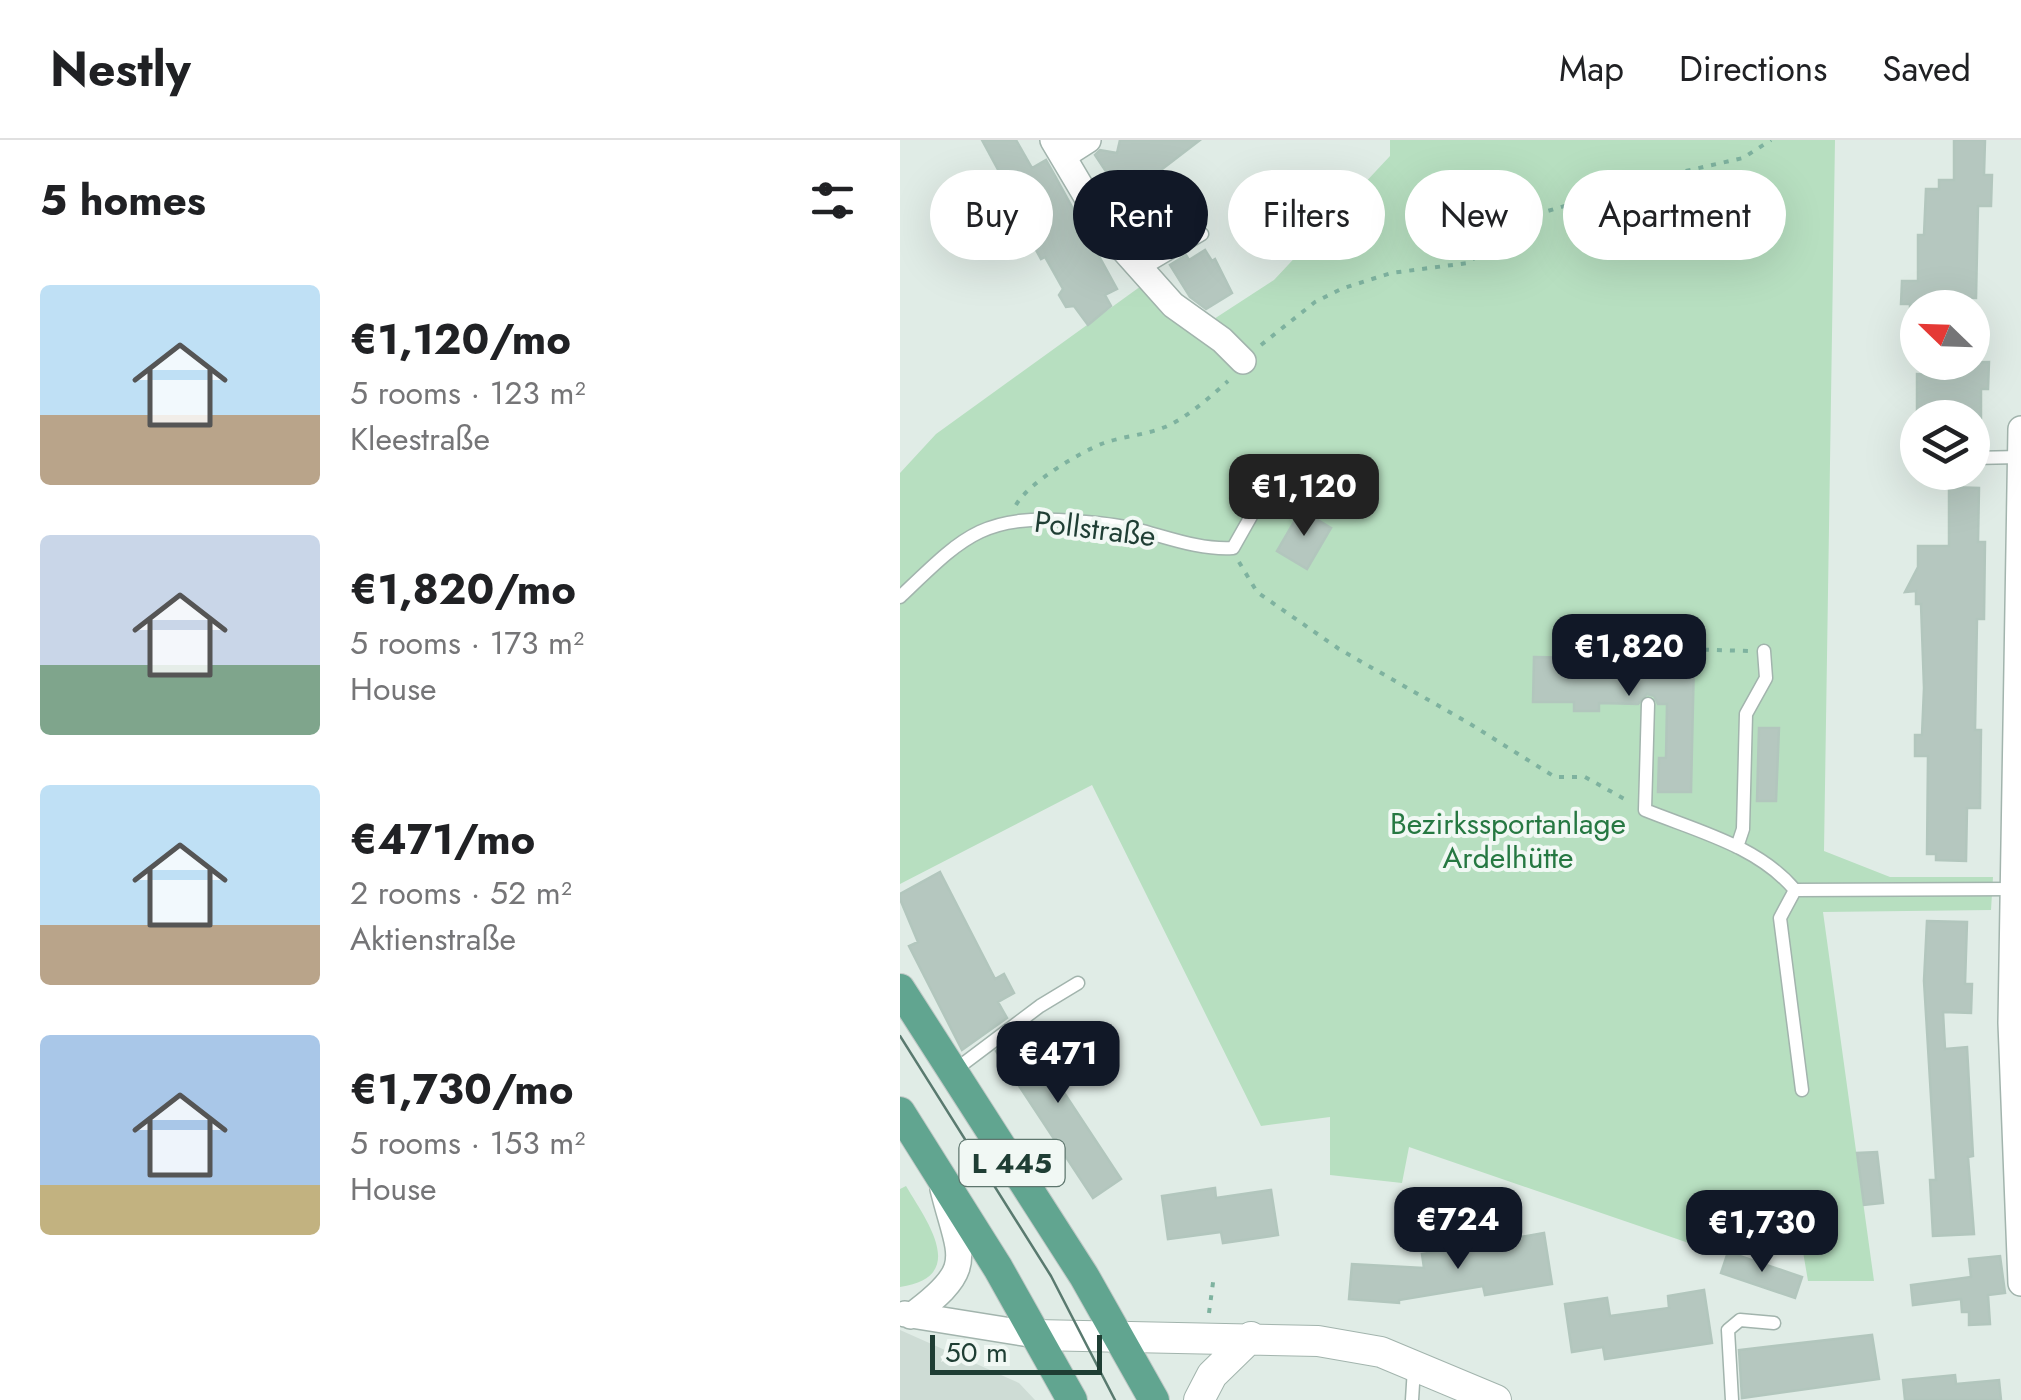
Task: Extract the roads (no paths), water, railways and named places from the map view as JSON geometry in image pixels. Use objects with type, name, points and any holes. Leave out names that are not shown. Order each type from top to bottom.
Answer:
[{"type":"main road","name":"L 445","points":[[900,989],[1084,1276],[1154,1400]]},
{"type":"main road","name":"L 445","points":[[900,1112],[1072,1400]]},
{"type":"street","points":[[1088,140],[1058,148],[1108,232],[1173,305],[1222,340],[1243,361]]},
{"type":"street","points":[[2021,429],[2012,1066],[2021,1283]]},
{"type":"street","points":[[906,1314],[942,1291],[959,1264],[961,1246],[940,1177]]},
{"type":"street","points":[[906,1314],[1036,1335],[1318,1341],[1381,1352],[1496,1400]]},
{"type":"street","points":[[1199,1400],[1212,1375],[1251,1337]]},
{"type":"lane","points":[[1142,270],[1159,260]]},
{"type":"lane","points":[[1990,458],[2020,458]]},
{"type":"lane","name":"Pollstraße","points":[[900,597],[970,536],[1007,520],[1031,518],[1120,525],[1212,549],[1232,548],[1268,488]]},
{"type":"lane","points":[[1736,847],[1743,829],[1746,714],[1766,678],[1764,651]]},
{"type":"lane","points":[[1648,704],[1645,810],[1736,847],[1776,868],[1795,890],[2017,890]]},
{"type":"lane","points":[[1795,890],[1780,918],[1802,1090]]},
{"type":"lane","points":[[953,1072],[1040,1006],[1078,983]]},
{"type":"lane","points":[[1732,1400],[1728,1330],[1745,1320],[1774,1322]]},
{"type":"lane","points":[[1412,1400],[1414,1364]]},
{"type":"tram line","points":[[900,1036],[1051,1276],[1115,1400]]},
{"type":"park label","name":"Bezirkssportanlage Ardelhütte","points":[[1508,841]]}]
